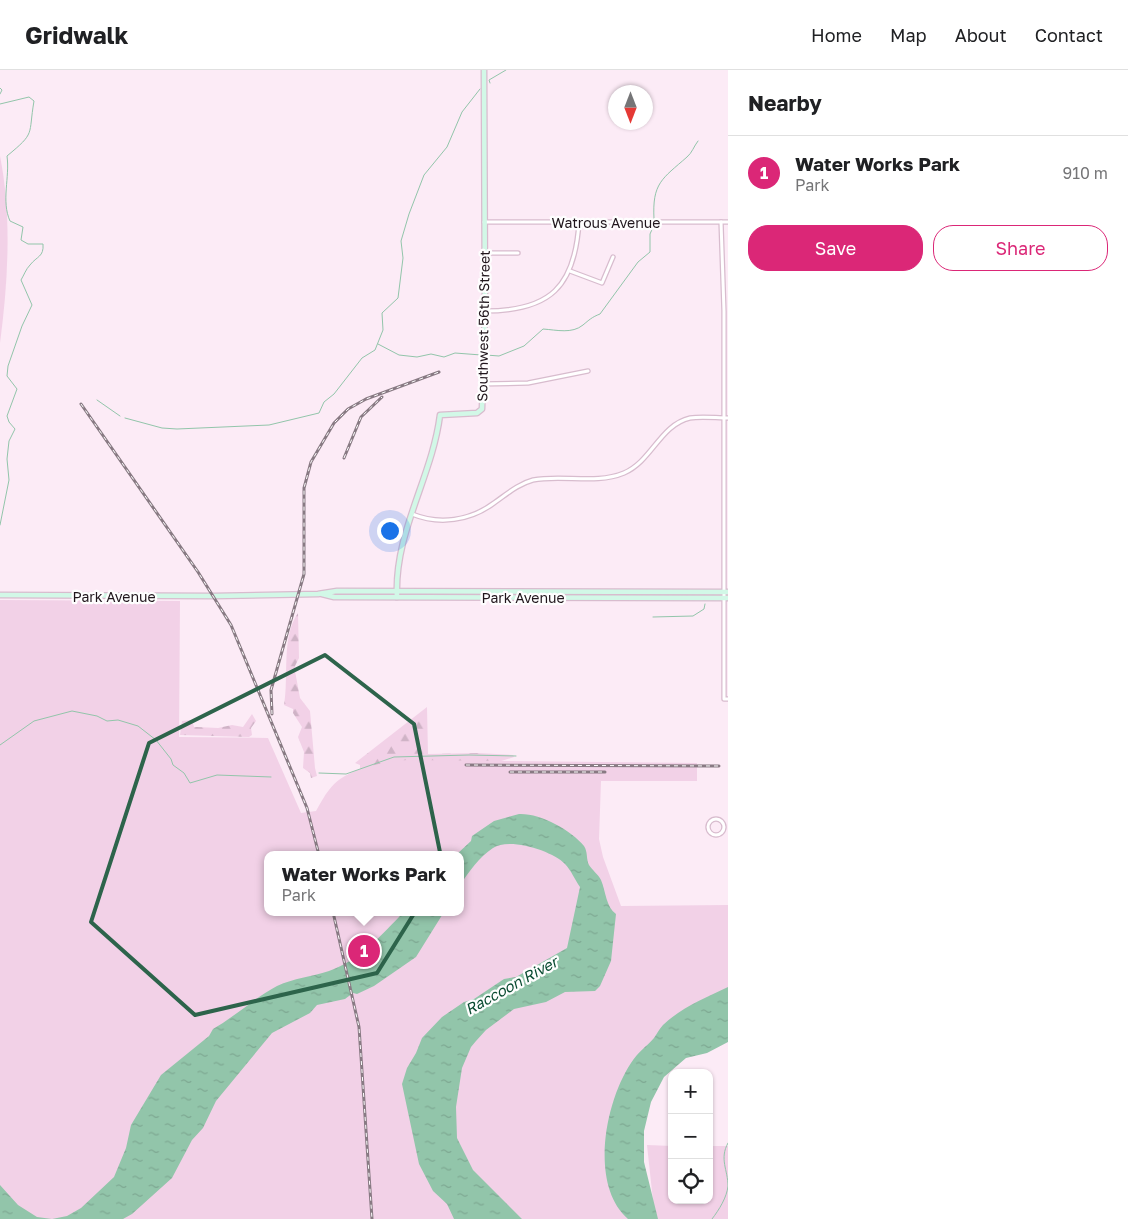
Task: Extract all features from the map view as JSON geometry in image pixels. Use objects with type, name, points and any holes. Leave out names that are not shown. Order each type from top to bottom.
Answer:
[{"type":"main road","name":"Southwest 56th Street","points":[[397,597],[400,549],[433,455],[440,415],[480,412],[483,384],[485,311],[484,70]]},
{"type":"main road","name":"Park Avenue","points":[[0,595],[221,596],[318,594],[336,591],[397,591],[726,595]]},
{"type":"main road","name":"Park Avenue","points":[[318,594],[334,597],[726,595]]},
{"type":"street","name":"Watrous Avenue","points":[[484,222],[728,222]]},
{"type":"street","points":[[485,311],[509,310],[540,301],[557,289],[570,270],[578,245],[579,222]]},
{"type":"street","points":[[721,222],[726,418],[726,699]]},
{"type":"street","points":[[484,253],[518,253]]},
{"type":"street","points":[[570,270],[602,283],[613,257]]},
{"type":"street","points":[[483,384],[528,383],[588,371]]},
{"type":"street","points":[[412,514],[437,520],[459,519],[481,511],[516,487],[532,481],[617,476],[641,462],[664,434],[678,423],[695,418],[726,418]]},
{"type":"street","points":[[714,819],[719,819],[726,824],[726,830],[715,835],[708,827],[714,819]]},
{"type":"highlighted area","points":[[325,655],[414,724],[443,867],[377,973],[195,1015],[91,922],[149,743]]},
{"type":"green space","points":[[0,156],[6,202],[8,250],[0,343]]},
{"type":"green space","points":[[0,600],[180,601],[179,737],[268,738],[301,813],[316,811],[336,782],[354,771],[398,761],[697,763],[697,781],[601,781],[599,839],[603,857],[621,906],[728,905],[728,996],[641,1062],[633,1219],[0,1219]]},
{"type":"green space","points":[[298,613],[299,658],[295,671],[300,698],[310,711],[317,776],[311,778],[310,773],[303,768],[304,752],[298,737],[302,727],[293,713],[293,709],[284,705],[287,645],[289,634]]},
{"type":"green space","points":[[427,707],[428,754],[478,753],[513,755],[514,757],[498,762],[360,770],[360,765],[355,763]]},
{"type":"green space","points":[[252,714],[256,721],[251,728],[252,735],[249,737],[180,735],[182,721],[192,720],[194,727],[218,728],[232,725],[243,727]]},
{"type":"green space","points":[[647,1145],[668,1146],[668,1204],[713,1204],[713,1146],[728,1146],[728,1219],[655,1219]]},
{"type":"water","name":"Raccoon River","points":[[519,814],[527,814],[545,819],[571,834],[584,846],[589,865],[601,880],[608,903],[616,914],[611,961],[600,986],[595,991],[565,992],[546,1002],[514,1009],[486,1030],[471,1047],[462,1068],[456,1107],[457,1138],[473,1170],[522,1219],[454,1219],[447,1204],[433,1191],[419,1164],[402,1084],[407,1068],[422,1038],[442,1017],[504,979],[516,977],[567,948],[580,887],[567,866],[551,854],[530,847],[509,844],[493,848],[483,856],[464,880],[464,851],[460,851],[471,841],[472,836],[494,821]]},
{"type":"water","points":[[400,916],[442,916],[416,957],[374,986],[357,994],[353,993],[345,999],[317,1005],[310,1013],[272,1033],[216,1101],[203,1128],[192,1140],[172,1178],[132,1214],[123,1219],[52,1219],[67,1216],[81,1208],[114,1177],[126,1148],[131,1125],[161,1075],[209,1036],[213,1029],[261,996],[277,986],[329,971],[351,960],[370,946]]},
{"type":"water","points":[[728,987],[728,1042],[707,1053],[686,1058],[673,1069],[668,1069],[668,1074],[664,1077],[651,1102],[644,1131],[644,1162],[658,1219],[628,1219],[616,1204],[608,1186],[605,1165],[608,1121],[614,1099],[633,1059],[654,1038],[660,1028],[670,1019],[702,999]]},
{"type":"water","points":[[0,1185],[18,1205],[37,1217],[52,1219],[0,1219]]},
{"type":"waterway","points":[[490,83],[489,80],[506,70]]},
{"type":"waterway","points":[[0,88],[2,90],[0,94]]},
{"type":"waterway","points":[[125,418],[162,428],[177,429],[269,425],[319,413],[324,402],[334,394],[362,358],[375,350],[383,330],[382,313],[398,298],[403,258],[401,241],[424,175],[447,147],[462,112],[480,89]]},
{"type":"waterway","points":[[0,104],[29,97],[34,101],[29,133],[23,142],[7,156],[6,205],[10,221],[23,227],[21,240],[28,244],[43,244],[41,254],[29,267],[21,280],[32,305],[22,326],[8,366],[7,376],[17,389],[7,416],[15,429],[9,441],[7,459],[9,480],[0,525]]},
{"type":"waterway","points":[[654,219],[655,197],[660,183],[689,155],[698,141]]},
{"type":"waterway","points":[[486,355],[499,356],[524,346],[543,329],[574,330],[600,314],[638,262],[650,252],[650,234],[654,225]]},
{"type":"waterway","points":[[378,344],[399,355],[417,357],[431,354],[444,357],[455,353],[481,355]]},
{"type":"waterway","points":[[97,400],[120,416]]},
{"type":"waterway","points":[[653,617],[693,616],[704,609],[705,604]]},
{"type":"waterway","points":[[0,745],[34,721],[72,711],[97,716],[107,721],[118,720],[138,726],[156,740],[171,759],[173,765],[184,773],[190,783],[217,775],[271,777]]},
{"type":"waterway","points":[[319,773],[346,774],[394,757],[516,756]]},
{"type":"waterway","points":[[712,1219],[726,1195],[728,1186],[724,1159],[728,1143]]},
{"type":"railway","points":[[272,714],[271,690],[304,574],[304,488],[311,462],[334,423],[348,409],[366,399],[439,372]]},
{"type":"railway","points":[[344,458],[361,417],[382,397]]},
{"type":"railway","points":[[81,404],[198,572],[231,625],[307,808],[318,851]]},
{"type":"railway","points":[[466,765],[719,766]]},
{"type":"railway","points":[[510,772],[605,772]]},
{"type":"railway","points":[[334,916],[359,1027],[372,1219]]},
{"type":"place","name":"Water Works Park","points":[[364,951]]}]
